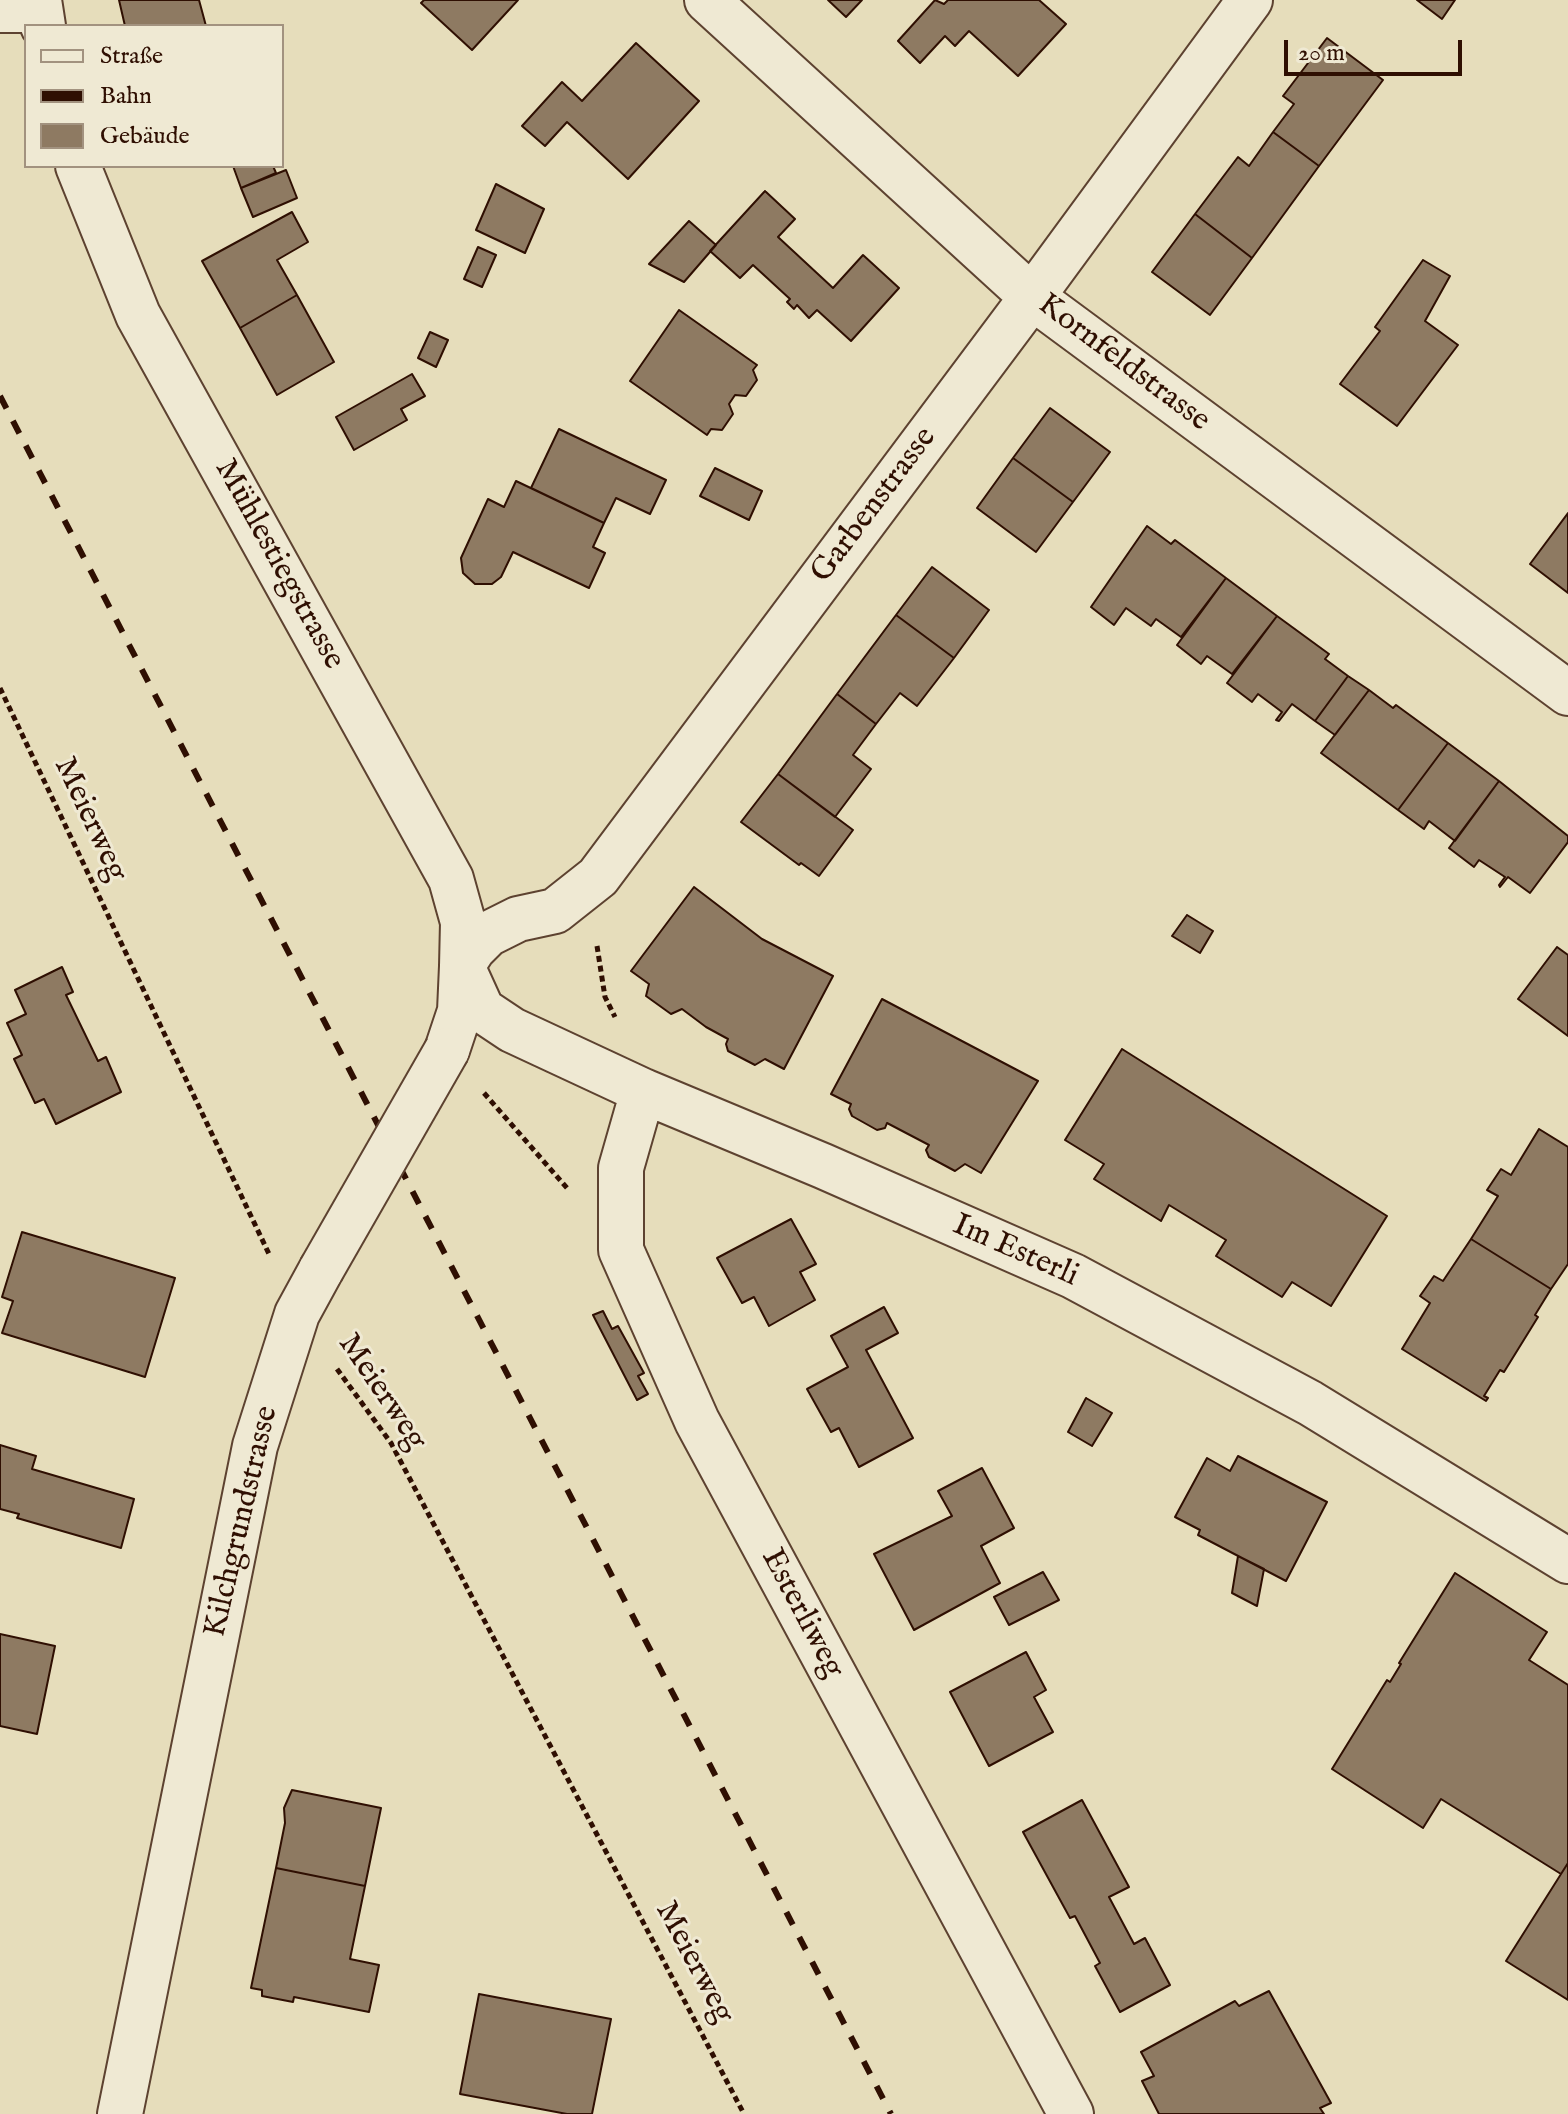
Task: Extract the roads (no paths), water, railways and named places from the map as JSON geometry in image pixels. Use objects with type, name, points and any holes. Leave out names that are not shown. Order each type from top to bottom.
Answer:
[{"type":"street","name":"Kornfeldstrasse","points":[[707,0],[1032,297],[1568,693]]},
{"type":"street","name":"Garbenstrasse","points":[[462,966],[488,934],[518,919],[555,911],[598,877],[1250,0]]},
{"type":"street","name":"Mühlestiegstrasse","points":[[79,168],[138,315],[451,879],[463,922],[462,966]]},
{"type":"street","name":"Kilchgrundstrasse","points":[[120,2114],[255,1446],[297,1314],[447,1050],[460,1011],[462,966]]},
{"type":"street","name":"Im Esterli","points":[[462,966],[482,1010],[512,1030],[643,1091],[1073,1276],[1310,1403],[1568,1561]]},
{"type":"street","name":"Esterliweg","points":[[643,1091],[621,1168],[621,1250],[697,1421],[1071,2114]]},
{"type":"railway","points":[[0,396],[891,2114]]}]
